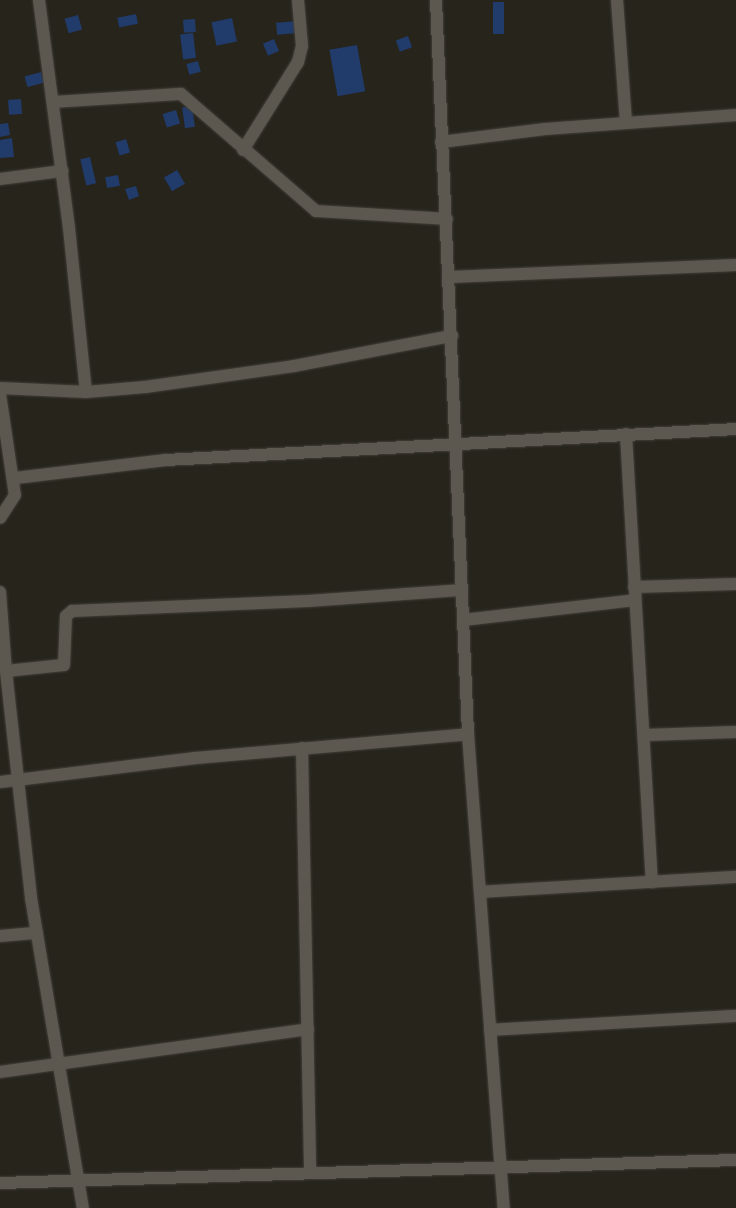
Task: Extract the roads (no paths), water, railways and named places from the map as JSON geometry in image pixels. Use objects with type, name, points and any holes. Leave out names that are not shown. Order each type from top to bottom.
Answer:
[{"type":"street","points":[[39,0],[62,171],[86,392]]},
{"type":"street","points":[[243,150],[298,62],[302,46],[298,0]]},
{"type":"street","points":[[436,0],[441,142],[450,278],[453,443],[468,734],[504,1208]]},
{"type":"street","points":[[617,0],[626,122]]},
{"type":"street","points":[[53,102],[181,94],[189,97],[243,150],[316,211],[447,219]]},
{"type":"street","points":[[441,142],[626,122],[736,115]]},
{"type":"street","points":[[0,179],[62,171]]},
{"type":"street","points":[[450,278],[736,265]]},
{"type":"street","points":[[0,388],[86,392],[225,377],[452,336]]},
{"type":"street","points":[[0,394],[15,478],[12,503],[0,518]]},
{"type":"street","points":[[15,478],[156,460],[736,429]]},
{"type":"street","points":[[626,434],[652,882]]},
{"type":"street","points":[[462,620],[634,593],[736,584]]},
{"type":"street","points":[[6,671],[64,665],[66,616],[72,611],[308,601],[460,590]]},
{"type":"street","points":[[0,592],[6,671],[37,932],[76,1181],[83,1208]]},
{"type":"street","points":[[644,735],[736,732]]},
{"type":"street","points":[[0,782],[302,748],[468,734]]},
{"type":"street","points":[[302,748],[310,1172]]},
{"type":"street","points":[[480,892],[736,877]]},
{"type":"street","points":[[0,936],[37,932]]},
{"type":"street","points":[[490,1030],[736,1016]]},
{"type":"street","points":[[0,1072],[308,1030]]},
{"type":"street","points":[[0,1183],[736,1160]]}]
